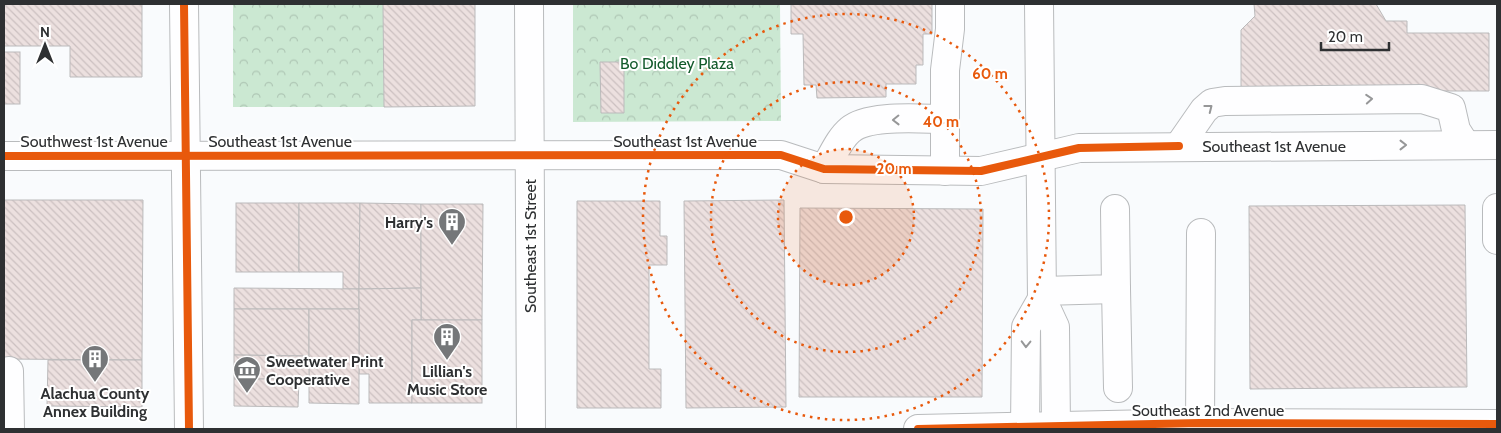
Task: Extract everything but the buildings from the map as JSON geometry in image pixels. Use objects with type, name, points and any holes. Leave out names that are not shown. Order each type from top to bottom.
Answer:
[{"type":"street","points":[[184,4],[189,429]]},
{"type":"street","name":"Southeast 1st Street","points":[[529,4],[531,429]]},
{"type":"street","points":[[945,170],[945,70],[950,29],[950,4]]},
{"type":"street","points":[[1039,4],[1042,295],[1055,327],[1056,427]]},
{"type":"street","points":[[1179,146],[1204,110],[1212,104],[1225,101],[1349,101],[1378,99],[1422,99],[1451,108],[1456,130],[1466,144]]},
{"type":"street","points":[[824,169],[849,130],[862,123],[876,120],[945,119]]},
{"type":"street","name":"Southeast 1st Avenue","points":[[185,155],[781,155],[824,169],[981,170],[1080,148],[1497,145]]},
{"type":"street","name":"Southwest 1st Avenue","points":[[4,156],[185,155]]},
{"type":"street","points":[[1496,208],[1497,240]]},
{"type":"street","points":[[1115,209],[1118,388]]},
{"type":"street","points":[[1200,426],[1201,233]]},
{"type":"street","points":[[1042,295],[1116,289]]},
{"type":"street","points":[[1025,428],[1026,327],[1042,295]]},
{"type":"street","points":[[9,371],[10,429]]},
{"type":"street","name":"Southeast 2nd Avenue","points":[[918,429],[1497,424]]},
{"type":"green space","points":[[233,4],[383,4],[384,107],[233,107]]},
{"type":"green space","name":"Bo Diddley Plaza","points":[[573,4],[780,4],[781,121],[573,122]]},
{"type":"cycle path","points":[[184,4],[189,429]]},
{"type":"cycle path","points":[[4,156],[781,155],[824,169],[981,171],[1079,148],[1179,146]]},
{"type":"cycle path","points":[[918,429],[1200,423],[1497,424]]},
{"type":"place","name":"Harry's","points":[[452,246]]},
{"type":"place","name":"Lillian's Music Store","points":[[447,361]]},
{"type":"place","name":"Alachua County Annex Building","points":[[95,383]]},
{"type":"place","name":"Sweetwater Print Cooperative","points":[[247,394]]}]
